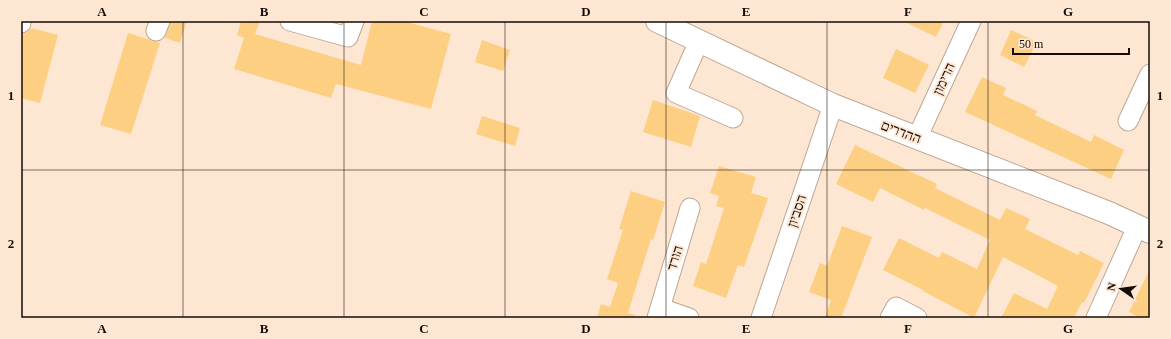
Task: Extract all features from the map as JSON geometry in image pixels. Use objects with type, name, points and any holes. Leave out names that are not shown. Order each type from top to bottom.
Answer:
[{"type":"main road","name":"ההדרים","points":[[657,21],[833,105],[1109,213],[1144,230]]},
{"type":"street","points":[[290,21],[348,37],[354,21]]},
{"type":"street","name":"הרימון","points":[[917,138],[971,21]]},
{"type":"street","points":[[699,41],[676,93],[733,118]]},
{"type":"street","points":[[1128,121],[1150,74]]},
{"type":"street","name":"הסביון","points":[[761,318],[833,105]]},
{"type":"street","name":"הורד","points":[[689,318],[658,313],[690,208]]},
{"type":"street","points":[[1096,318],[1144,230]]},
{"type":"street","points":[[890,318],[896,307],[917,318]]},
{"type":"building","points":[[171,21],[187,21],[180,43],[165,38]]},
{"type":"building","points":[[241,21],[260,21],[255,34],[361,65],[372,21],[403,21],[451,34],[431,109],[336,84],[331,98],[234,69],[244,38],[237,35]]},
{"type":"building","points":[[903,21],[944,21],[936,37]]},
{"type":"building","points":[[31,28],[58,35],[40,103],[21,98],[21,41],[23,34]]},
{"type":"building","points":[[1011,30],[1037,42],[1024,67],[1000,55]]},
{"type":"building","points":[[128,33],[160,43],[131,134],[100,125]]},
{"type":"building","points":[[482,40],[510,50],[503,71],[475,62]]},
{"type":"building","points":[[896,49],[929,65],[915,93],[883,78]]},
{"type":"building","points":[[982,77],[1006,88],[1003,95],[1037,111],[1035,115],[1091,142],[1094,135],[1124,150],[1111,179],[965,112]]},
{"type":"building","points":[[653,100],[700,116],[691,147],[643,132]]},
{"type":"building","points":[[482,116],[520,128],[515,146],[476,134]]},
{"type":"building","points":[[855,145],[937,184],[935,188],[1000,220],[1006,208],[1030,219],[1025,229],[1078,255],[1080,251],[1104,263],[1084,303],[1082,302],[1074,318],[1001,318],[1014,293],[1047,309],[1058,286],[1003,257],[974,318],[883,270],[899,238],[939,258],[942,252],[977,269],[990,240],[880,188],[873,202],[836,184]]},
{"type":"building","points":[[719,166],[756,177],[751,193],[768,198],[744,267],[738,265],[726,298],[693,286],[701,262],[706,264],[724,208],[716,206],[719,196],[710,193]]},
{"type":"building","points":[[631,191],[665,202],[653,240],[651,239],[628,313],[635,315],[635,318],[597,318],[601,304],[610,307],[618,283],[607,279],[623,230],[619,229]]},
{"type":"building","points":[[842,226],[872,237],[841,318],[825,318],[831,300],[809,292],[820,263],[827,266]]},
{"type":"building","points":[[1150,269],[1150,318],[1140,318],[1129,312]]}]
